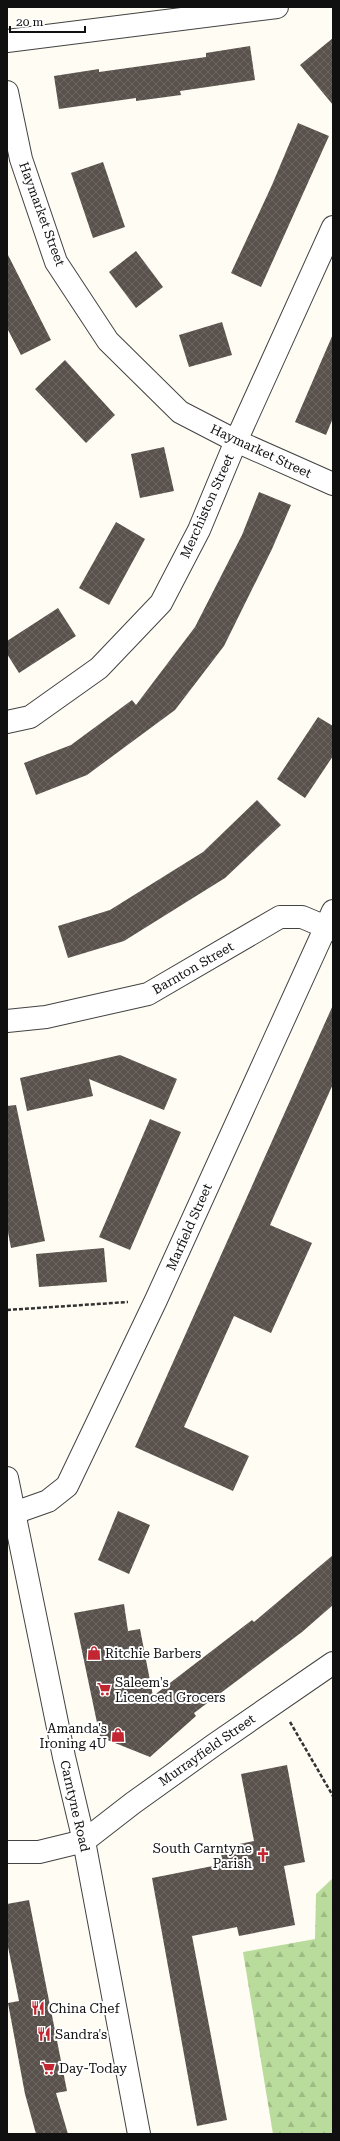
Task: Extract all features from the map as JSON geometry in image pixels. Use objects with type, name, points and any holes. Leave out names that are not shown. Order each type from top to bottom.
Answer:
[{"type":"street","points":[[7,41],[277,7]]},
{"type":"street","name":"Haymarket Street","points":[[7,92],[21,159],[56,262],[108,341],[180,412],[236,440],[333,484]]},
{"type":"street","name":"Merchiston Street","points":[[7,722],[30,716],[99,668],[160,603],[199,530],[236,440],[333,227]]},
{"type":"street","name":"Barnton Street","points":[[7,1022],[46,1017],[148,994],[280,917],[302,918],[330,923]]},
{"type":"street","name":"Marfield Street","points":[[14,1513],[48,1501],[67,1486],[156,1300],[330,923]]},
{"type":"street","name":"Carntyne Road","points":[[7,1478],[64,1757],[84,1842],[140,2134]]},
{"type":"street","name":"Murrayfield Street","points":[[84,1842],[140,1798],[333,1663]]},
{"type":"street","points":[[7,1852],[39,1852],[84,1842]]},
{"type":"path","points":[[7,1310],[156,1300]]},
{"type":"path","points":[[278,1701],[333,1796]]},
{"type":"green space","points":[[333,1878],[333,2134],[273,2134],[243,1952],[315,1939],[316,1894]]},
{"type":"building","points":[[333,38],[333,105],[300,65]]},
{"type":"building","points":[[250,46],[255,80],[180,91],[181,95],[136,101],[136,98],[59,109],[54,76],[99,69],[99,72],[206,57],[206,53]]},
{"type":"building","points":[[298,123],[329,136],[261,287],[231,273],[272,185]]},
{"type":"building","points":[[103,162],[125,227],[93,238],[71,173]]},
{"type":"building","points":[[136,251],[163,287],[136,308],[109,272]]},
{"type":"building","points":[[7,253],[51,340],[21,355],[7,328]]},
{"type":"building","points":[[222,322],[232,355],[189,367],[179,335]]},
{"type":"building","points":[[333,334],[333,418],[326,435],[295,422]]},
{"type":"building","points":[[65,360],[115,415],[86,443],[35,389]]},
{"type":"building","points":[[164,447],[174,491],[140,498],[131,454]]},
{"type":"building","points":[[259,492],[291,505],[272,549],[224,646],[175,710],[87,775],[36,795],[24,763],[71,745],[132,700],[136,705],[195,627],[242,535]]},
{"type":"building","points":[[116,522],[145,539],[109,605],[79,588]]},
{"type":"building","points":[[58,608],[76,636],[19,673],[7,654],[7,641]]},
{"type":"building","points":[[318,717],[333,726],[333,756],[305,798],[277,779]]},
{"type":"building","points":[[257,800],[281,825],[225,878],[124,941],[68,958],[58,926],[110,910],[203,852]]},
{"type":"building","points":[[333,1005],[333,1084],[270,1225],[312,1243],[271,1333],[234,1316],[184,1427],[249,1456],[233,1491],[135,1447]]},
{"type":"building","points":[[120,1055],[177,1079],[164,1110],[89,1079],[93,1096],[27,1111],[20,1078]]},
{"type":"building","points":[[16,1105],[45,1241],[11,1248],[7,1227],[7,1106]]},
{"type":"building","points":[[150,1119],[181,1132],[130,1250],[99,1237]]},
{"type":"building","points":[[104,1248],[107,1282],[39,1287],[36,1254]]},
{"type":"building","points":[[118,1511],[150,1525],[129,1574],[98,1560]]},
{"type":"building","points":[[333,1555],[333,1605],[302,1632],[194,1713],[196,1716],[150,1757],[100,1737],[74,1613],[124,1604],[128,1631],[140,1629],[153,1696],[252,1620],[254,1622]]},
{"type":"building","name":"South Carntyne Parish","points":[[287,1765],[305,1862],[284,1866],[295,1925],[239,1936],[237,1927],[192,1936],[227,2120],[197,2126],[152,1878],[223,1864],[220,1848],[254,1841],[241,1774]]},
{"type":"building","points":[[29,1900],[67,2091],[56,2093],[68,2134],[36,2134],[25,2094],[8,2003],[19,2001],[7,1942],[7,1904]]},
{"type":"place","name":"Ritchie Barbers","points":[[94,1653]]},
{"type":"place","name":"Saleem's Licenced Grocers","points":[[104,1689]]},
{"type":"place","name":"Amanda's Ironing 4U","points":[[118,1735]]},
{"type":"place","name":"South Carntyne Parish","points":[[263,1855]]},
{"type":"place","name":"China Chef","points":[[38,2008]]},
{"type":"place","name":"Sandra's","points":[[44,2034]]},
{"type":"place","name":"Day-Today","points":[[48,2068]]}]
